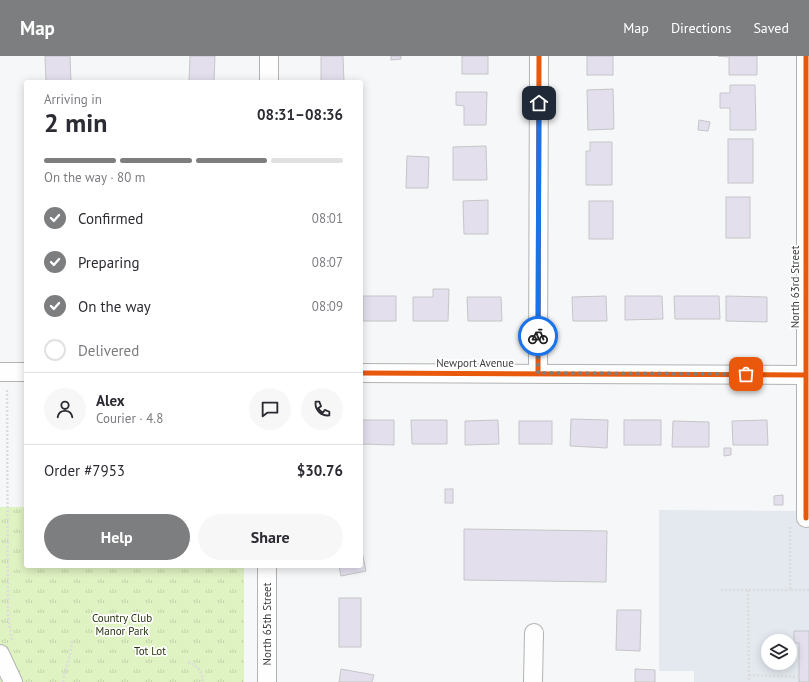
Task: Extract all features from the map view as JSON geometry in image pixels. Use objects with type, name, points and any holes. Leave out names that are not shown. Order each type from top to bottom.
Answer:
[{"type":"street","points":[[268,56],[268,80]]},
{"type":"street","points":[[538,373],[539,56]]},
{"type":"street","name":"North 63rd Street","points":[[798,522],[805,375],[806,56]]},
{"type":"street","points":[[0,372],[24,372]]},
{"type":"street","name":"Newport Avenue","points":[[363,373],[805,375]]},
{"type":"street","name":"North 65th Street","points":[[267,682],[268,568]]},
{"type":"street","points":[[534,633],[534,682]]},
{"type":"street","points":[[6,650],[13,682]]},
{"type":"path","points":[[6,650],[8,617],[7,388]]},
{"type":"path","points":[[790,590],[798,522]]},
{"type":"path","points":[[721,590],[809,590]]},
{"type":"path","points":[[748,590],[749,682]]},
{"type":"path","points":[[63,682],[65,668],[72,648],[72,640]]},
{"type":"path","points":[[188,662],[196,666],[202,674],[203,682]]},
{"type":"path","points":[[749,675],[799,677]]},
{"type":"shaded area","points":[[659,510],[809,511],[809,682],[694,682],[694,671],[659,671]]},
{"type":"green space","name":"Country Club Manor Park","points":[[0,507],[24,507],[24,568],[244,568],[244,682],[0,682]]},
{"type":"building","points":[[45,56],[70,56],[71,80],[46,80]]},
{"type":"building","points":[[190,56],[215,56],[214,80],[189,80]]},
{"type":"building","points":[[321,56],[343,56],[344,80],[321,80]]},
{"type":"building","points":[[391,56],[401,56],[401,59],[391,60]]},
{"type":"building","points":[[462,56],[488,56],[488,74],[462,74]]},
{"type":"building","points":[[587,56],[613,56],[613,75],[587,75]]},
{"type":"building","points":[[718,56],[757,56],[757,75],[729,75],[729,57]]},
{"type":"building","points":[[730,85],[755,85],[756,130],[730,130],[730,108],[720,108],[720,93],[730,93]]},
{"type":"building","points":[[613,89],[614,129],[588,130],[587,90]]},
{"type":"building","points":[[456,92],[487,92],[486,125],[464,125],[464,106],[456,105]]},
{"type":"building","points":[[699,120],[710,122],[708,131],[698,130]]},
{"type":"building","points":[[728,139],[753,139],[753,183],[728,183]]},
{"type":"building","points":[[590,142],[612,142],[612,185],[586,185],[586,151],[590,151]]},
{"type":"building","points":[[486,146],[487,180],[453,180],[453,147]]},
{"type":"building","points":[[407,156],[429,157],[428,188],[406,188]]},
{"type":"building","points":[[726,197],[750,197],[750,238],[726,238]]},
{"type":"building","points":[[488,200],[488,234],[464,234],[463,201]]},
{"type":"building","points":[[589,201],[613,201],[613,239],[589,239]]},
{"type":"building","points":[[433,289],[449,289],[448,321],[413,321],[413,297],[433,297]]},
{"type":"building","points":[[363,296],[396,296],[396,321],[363,321]]},
{"type":"building","points":[[606,296],[607,321],[573,321],[572,297]]},
{"type":"building","points":[[625,296],[662,296],[663,319],[625,320]]},
{"type":"building","points":[[674,296],[719,296],[720,319],[675,319]]},
{"type":"building","points":[[726,296],[767,297],[767,322],[726,321]]},
{"type":"building","points":[[467,297],[501,297],[502,321],[468,321]]},
{"type":"building","points":[[571,419],[608,420],[607,448],[570,446]]},
{"type":"building","points":[[363,420],[394,420],[394,445],[363,444]]},
{"type":"building","points":[[411,420],[447,420],[447,444],[412,444]]},
{"type":"building","points":[[498,420],[499,444],[465,445],[465,421]]},
{"type":"building","points":[[624,420],[661,420],[661,445],[624,445]]},
{"type":"building","points":[[767,420],[768,445],[733,445],[732,421]]},
{"type":"building","points":[[519,421],[552,421],[552,444],[519,444]]},
{"type":"building","points":[[673,421],[709,422],[709,447],[672,447]]},
{"type":"building","points":[[724,448],[731,448],[731,455],[724,456]]},
{"type":"building","points":[[445,489],[453,489],[453,503],[445,503]]},
{"type":"building","points":[[783,495],[783,505],[774,505],[774,496]]},
{"type":"building","points":[[464,529],[607,531],[606,582],[464,580]]},
{"type":"building","points":[[363,557],[366,571],[341,576],[339,568],[363,568]]},
{"type":"building","points":[[339,598],[361,598],[361,647],[339,647]]},
{"type":"building","points":[[617,610],[641,610],[640,651],[616,650]]},
{"type":"building","points":[[794,631],[809,631],[809,682],[799,682],[799,643],[797,643],[797,634],[794,634]]},
{"type":"building","points":[[341,669],[374,675],[372,682],[339,682]]},
{"type":"building","points":[[635,669],[655,670],[655,682],[635,682]]},
{"type":"cycle path","points":[[538,373],[539,56]]},
{"type":"cycle path","points":[[806,56],[806,518]]},
{"type":"cycle path","points":[[363,373],[805,375]]},
{"type":"way so far","points":[[538,336],[538,373],[746,374]]},
{"type":"route","points":[[538,336],[539,103]]},
{"type":"park label","name":"Tot Lot","points":[[150,651]]}]
